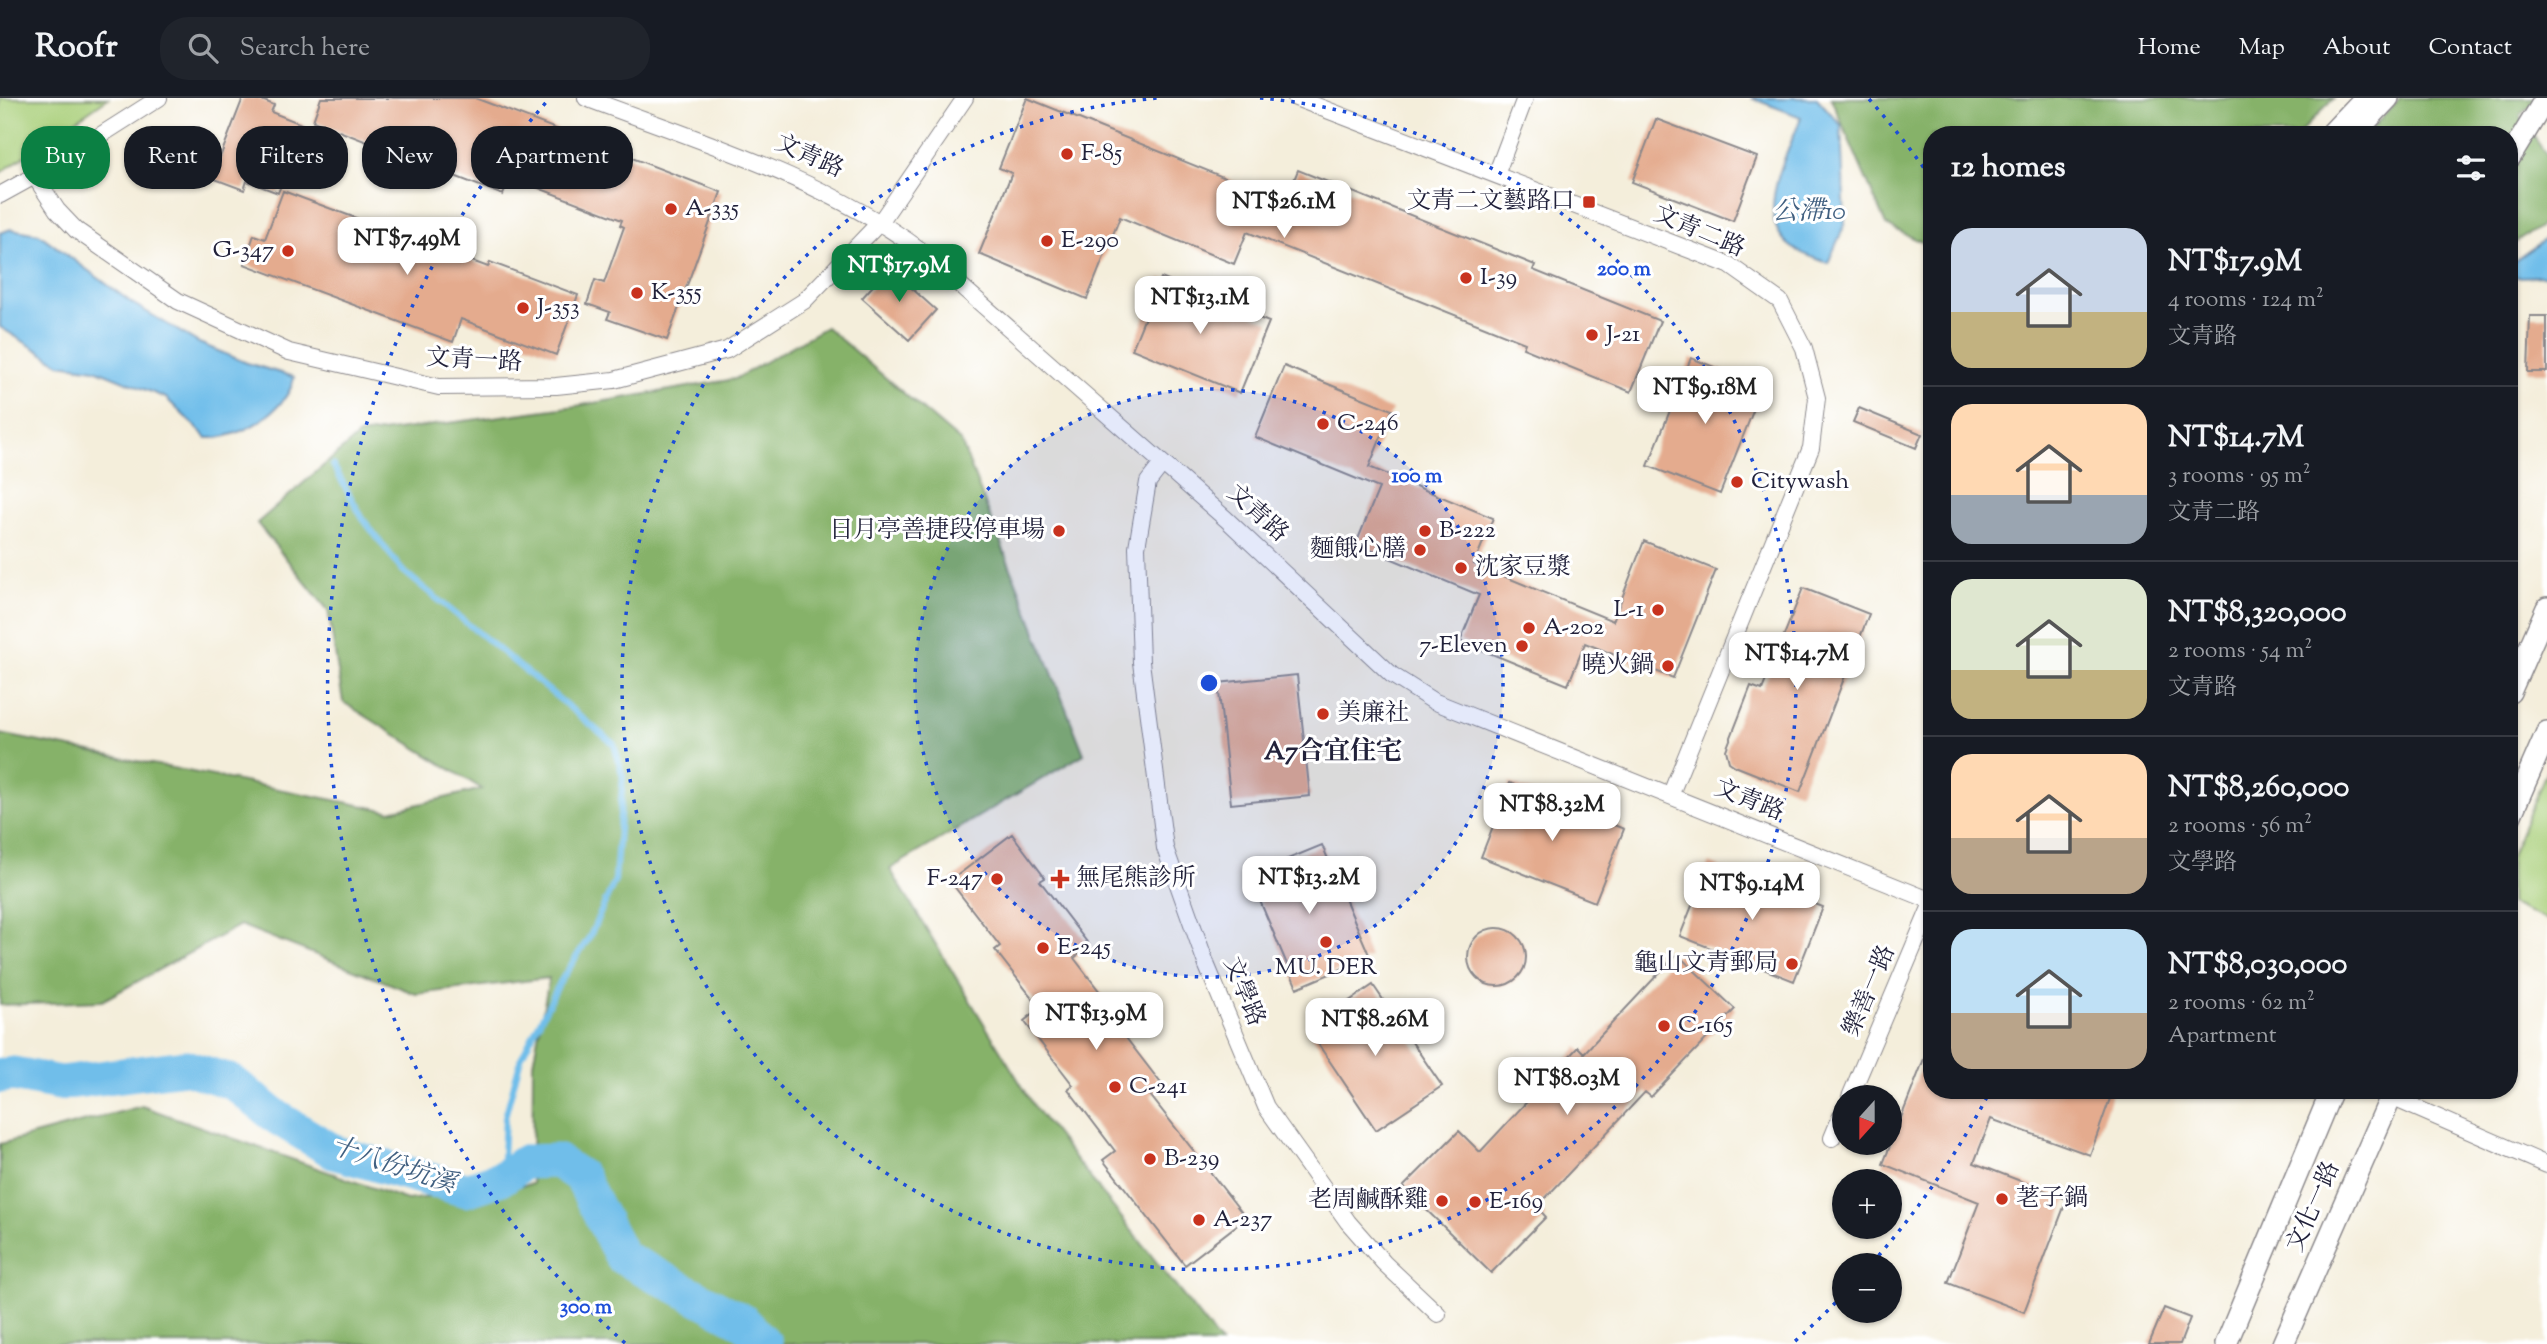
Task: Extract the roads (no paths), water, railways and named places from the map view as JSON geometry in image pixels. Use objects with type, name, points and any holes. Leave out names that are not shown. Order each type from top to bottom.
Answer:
[{"type":"street","points":[[110,128],[159,98]]},
{"type":"street","name":"文青路","points":[[586,98],[743,157],[881,221],[919,248],[1162,464],[1392,675],[1433,701],[1923,898]]},
{"type":"street","points":[[881,221],[965,98]]},
{"type":"street","name":"文青二路","points":[[1296,98],[1729,265],[1780,301],[1804,348],[1817,398],[1811,448],[1670,796]]},
{"type":"street","points":[[1496,175],[1524,98]]},
{"type":"street","points":[[2339,126],[2365,98]]},
{"type":"street","points":[[2362,126],[2388,98]]},
{"type":"street","points":[[2514,126],[2531,98]]},
{"type":"street","points":[[2518,144],[2546,98]]},
{"type":"street","points":[[0,195],[21,183]]},
{"type":"street","name":"文青一路","points":[[43,189],[57,210],[76,230],[178,301],[289,352],[439,387],[556,386],[614,380],[727,350],[804,301],[881,221]]},
{"type":"street","name":"文學路","points":[[1162,464],[1148,482],[1137,547],[1141,662],[1165,848],[1207,967],[1266,1107],[1348,1222],[1384,1263],[1438,1314]]},
{"type":"street","points":[[2518,674],[2547,608]]},
{"type":"street","points":[[2518,799],[2547,732]]},
{"type":"street","name":"樂善一路","points":[[1855,1085],[1923,923]]},
{"type":"street","name":"文化一路","points":[[2225,1344],[2328,1099]]},
{"type":"street","name":"文化一路","points":[[2283,1344],[2383,1099]]},
{"type":"street","points":[[2401,1099],[2547,1165]]},
{"type":"water","name":"公滯10","points":[[1751,98],[1817,98],[1841,125],[1845,224],[1828,263],[1798,251],[1783,239],[1775,224],[1773,206],[1776,188],[1801,117]]},
{"type":"water","points":[[11,229],[39,234],[132,303],[199,343],[247,363],[294,377],[283,401],[261,421],[247,428],[233,434],[207,438],[166,398],[95,369],[60,364],[0,327],[0,233]]},
{"type":"water","points":[[2547,238],[2547,276],[2518,277],[2518,258]]},
{"type":"waterway","points":[[333,465],[363,519],[402,570],[614,744],[623,777],[615,880],[590,936],[560,982],[521,1058],[505,1117],[502,1178]]},
{"type":"waterway","name":"十八份坑溪","points":[[0,1076],[13,1074],[60,1083],[185,1067],[232,1082],[278,1118],[336,1153],[466,1190],[502,1178],[525,1162],[557,1161],[581,1177],[622,1257],[744,1322],[765,1344]]},
{"type":"place","name":"F-85","points":[[1067,154]]},
{"type":"place","name":"文青二文藝路口","points":[[1589,202]]},
{"type":"place","name":"A-335","points":[[671,209]]},
{"type":"place","name":"E-290","points":[[1047,241]]},
{"type":"place","name":"G-347","points":[[288,251]]},
{"type":"place","name":"I-39","points":[[1466,278]]},
{"type":"place","name":"K-355","points":[[637,293]]},
{"type":"place","name":"J-353","points":[[523,308]]},
{"type":"place","name":"J-21","points":[[1592,335]]},
{"type":"place","name":"C-246","points":[[1323,424]]},
{"type":"place","name":"Citywash","points":[[1737,482]]},
{"type":"place","name":"日月亭善捷段停車場","points":[[1059,531]]},
{"type":"place","name":"B-222","points":[[1425,531]]},
{"type":"place","name":"麵餓心膳","points":[[1420,550]]},
{"type":"place","name":"沈家豆漿","points":[[1461,568]]},
{"type":"place","name":"L-1","points":[[1658,610]]},
{"type":"place","name":"A-202","points":[[1529,628]]},
{"type":"place","name":"7-Eleven","points":[[1522,646]]},
{"type":"place","name":"曉火鍋","points":[[1668,666]]},
{"type":"place","name":"美廉社","points":[[1323,714]]},
{"type":"place","name":"F-247","points":[[997,879]]},
{"type":"place","name":"無尾熊診所","points":[[1060,879]]},
{"type":"place","name":"MU. DER","points":[[1326,942]]},
{"type":"place","name":"E-245","points":[[1043,948]]},
{"type":"place","name":"龜山文青郵局","points":[[1792,964]]},
{"type":"place","name":"C-165","points":[[1664,1026]]},
{"type":"place","name":"C-241","points":[[1115,1087]]},
{"type":"place","name":"B-239","points":[[1150,1159]]},
{"type":"place","name":"荖子鍋","points":[[2002,1199]]},
{"type":"place","name":"老周鹹酥雞","points":[[1442,1201]]},
{"type":"place","name":"E-169","points":[[1475,1202]]},
{"type":"place","name":"A-237","points":[[1199,1220]]},
{"type":"district","name":"A7合宜住宅","points":[[1333,752]]}]
